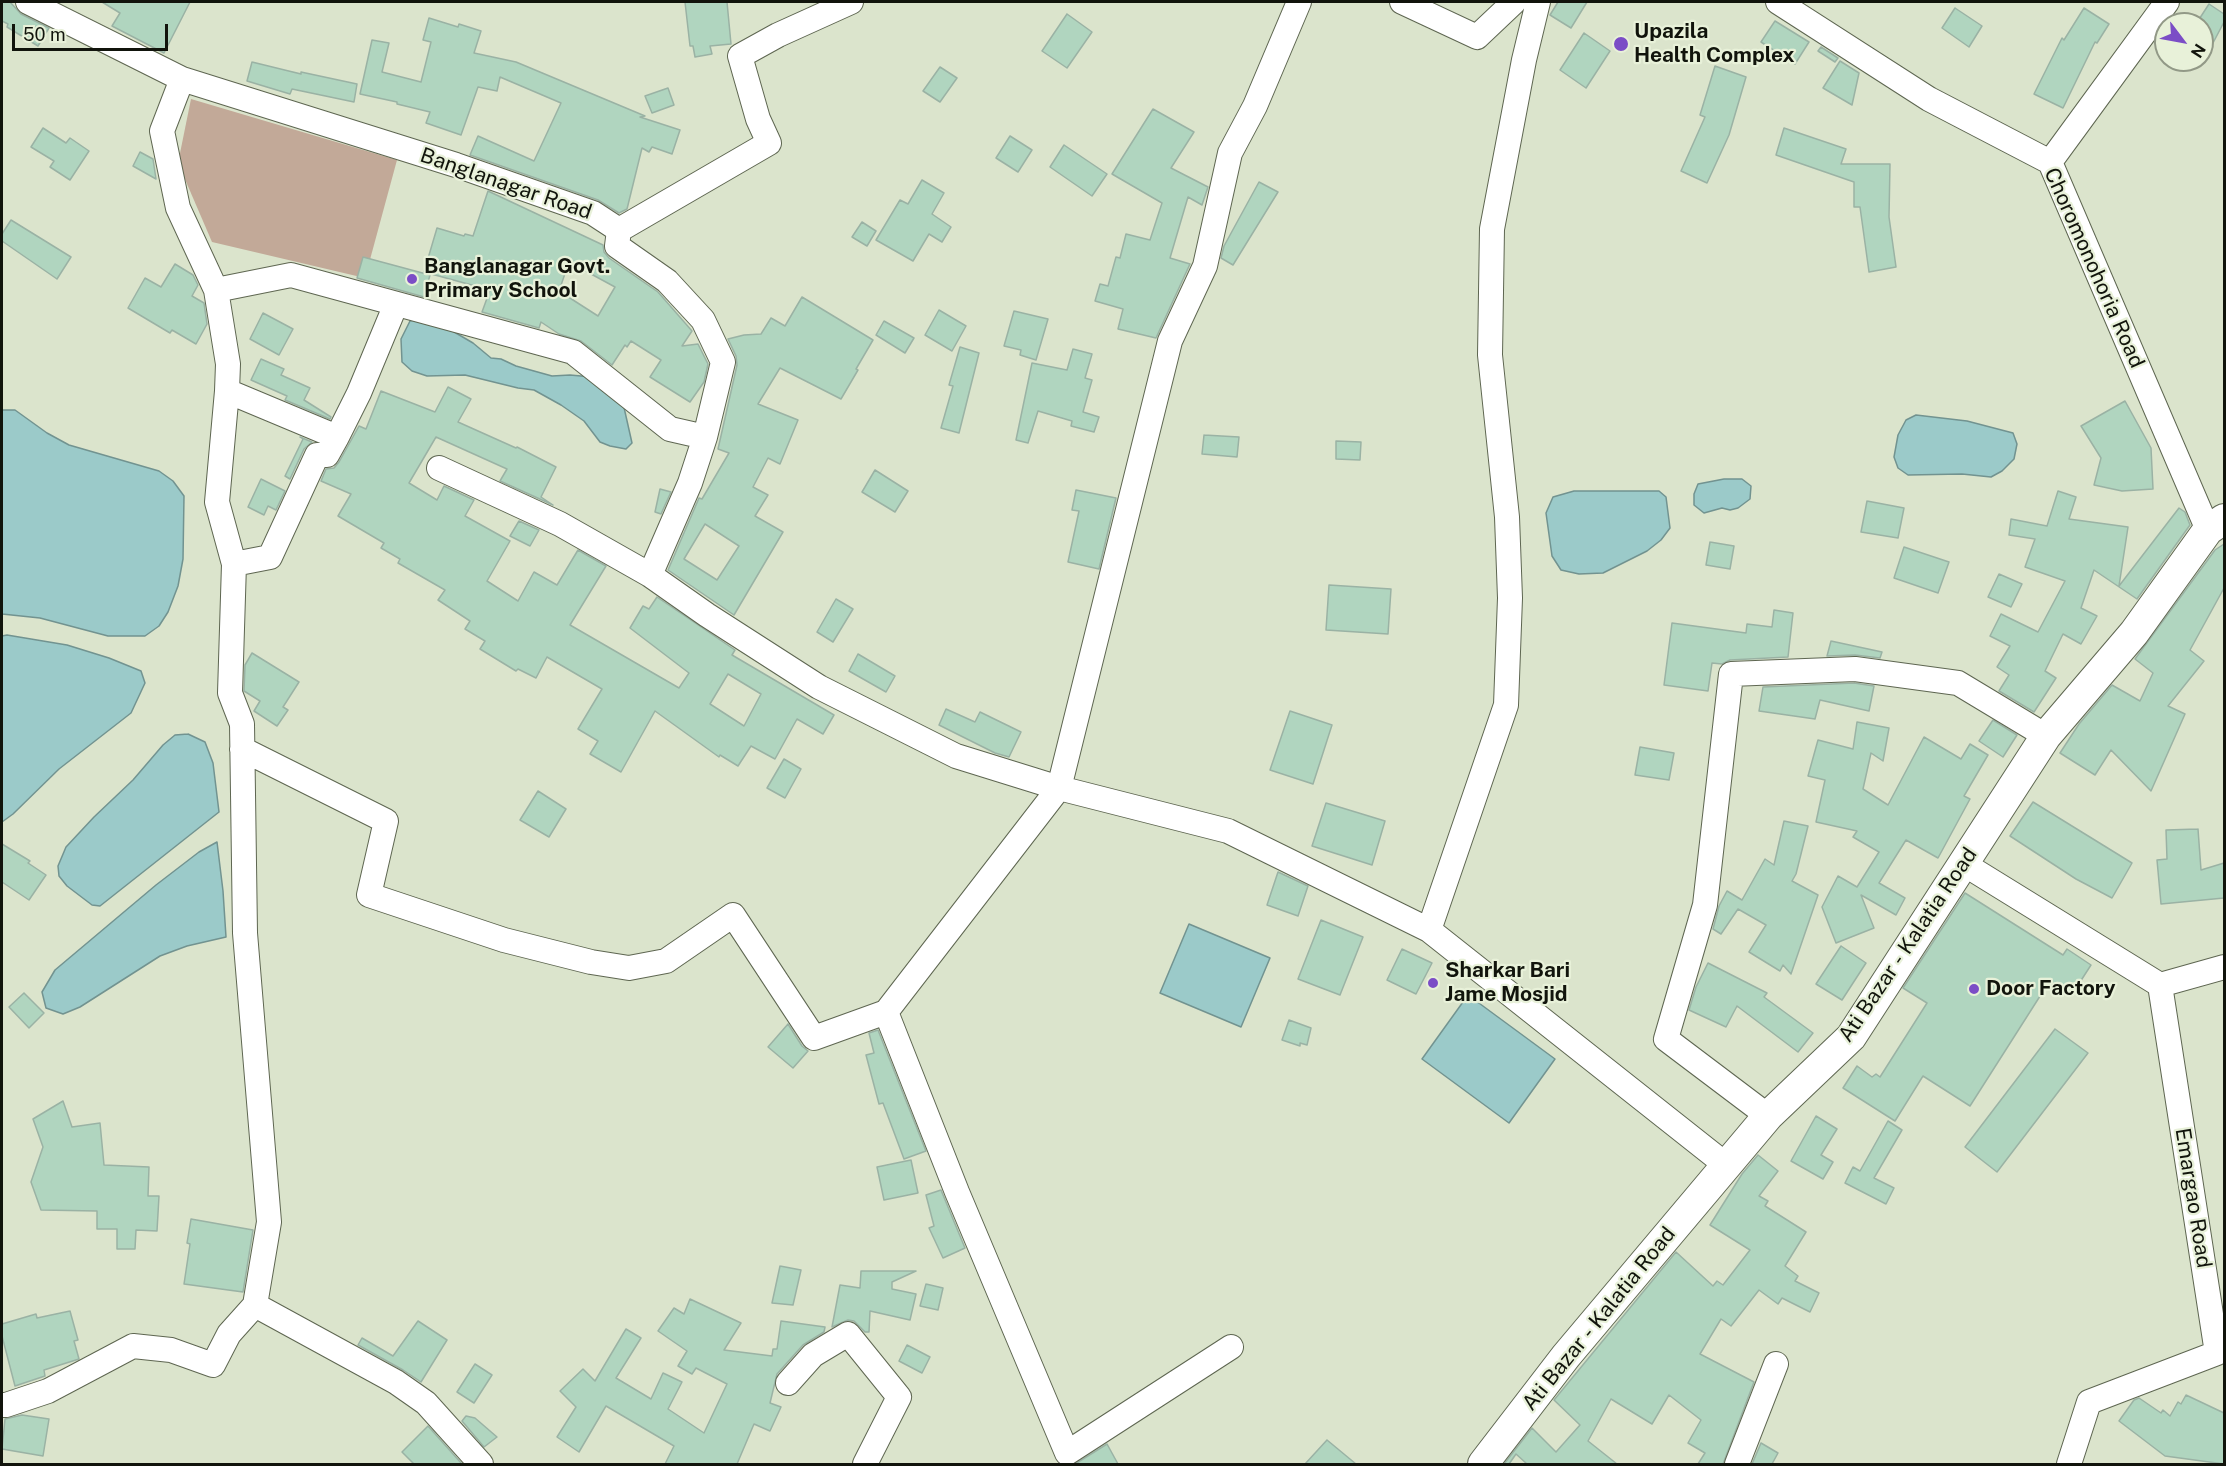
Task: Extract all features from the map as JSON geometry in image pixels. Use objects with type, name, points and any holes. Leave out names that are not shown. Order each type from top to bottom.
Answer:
[{"type":"main road","name":"Ati Bazar - Kalatia Road","points":[[1483,1464],[1566,1356],[1768,1116],[1851,1037],[2046,736],[2134,633],[2217,523]]},
{"type":"street","name":"Banglanagar Road","points":[[28,2],[182,79],[456,165],[593,213],[619,230]]},
{"type":"street","points":[[650,575],[690,483],[705,437],[723,362],[703,320],[666,280],[617,246],[619,230],[769,143],[758,119],[740,56],[778,35],[851,2]]},
{"type":"street","points":[[242,750],[386,821],[369,895],[504,940],[591,963],[628,968],[666,961],[733,915],[814,1038],[886,1012],[1059,788],[1170,341],[1205,266],[1230,153],[1255,106],[1299,2]]},
{"type":"street","points":[[1402,2],[1477,37],[1514,2]]},
{"type":"street","points":[[1429,930],[1506,705],[1510,598],[1508,517],[1490,355],[1492,229],[1524,60],[1538,2]]},
{"type":"street","name":"Choromonohoria Road","points":[[1778,2],[1929,99],[2050,162],[2217,523]]},
{"type":"street","points":[[2050,162],[2167,2]]},
{"type":"street","points":[[2,1405],[48,1391],[133,1346],[171,1350],[213,1365],[229,1334],[255,1305],[269,1222],[245,933],[242,724],[230,693],[234,564],[217,502],[228,391],[228,364],[216,290],[178,208],[162,131],[182,79]]},
{"type":"street","points":[[216,290],[291,275],[573,352],[670,429],[705,437]]},
{"type":"street","points":[[234,564],[270,557],[317,455],[327,455],[359,393],[396,304]]},
{"type":"street","points":[[228,391],[337,437]]},
{"type":"street","points":[[439,468],[560,524],[650,575],[707,615],[819,687],[956,756],[1059,788],[1228,831],[1429,930],[1726,1165]]},
{"type":"street","points":[[1768,1116],[1666,1039],[1705,905],[1731,674],[1855,669],[1958,683],[2046,736]]},
{"type":"street","points":[[1964,864],[2160,985],[2224,967]]},
{"type":"street","name":"Emargao Road","points":[[2069,1464],[2089,1402],[2217,1353],[2160,985]]},
{"type":"street","points":[[886,1012],[957,1192],[1067,1453],[1231,1347]]},
{"type":"street","points":[[255,1305],[396,1382],[426,1403],[481,1464]]},
{"type":"street","points":[[788,1383],[813,1355],[848,1334],[899,1397],[865,1464]]},
{"type":"street","points":[[1737,1464],[1776,1364]]},
{"type":"shaded area","points":[[191,99],[397,160],[365,278],[212,242],[178,163]]},
{"type":"water","points":[[418,319],[449,329],[473,343],[491,358],[501,359],[516,366],[552,376],[592,377],[623,403],[632,443],[626,449],[600,442],[584,421],[534,390],[465,375],[427,376],[412,371],[402,362],[401,339],[410,321]]},
{"type":"water","points":[[2,410],[15,410],[47,433],[69,445],[159,471],[173,481],[184,496],[183,559],[178,586],[168,612],[159,626],[145,636],[108,636],[40,618],[2,614]]},
{"type":"water","points":[[1916,415],[1967,421],[2013,433],[2017,444],[2014,459],[2002,471],[1991,477],[1962,474],[1908,475],[1898,468],[1894,457],[1898,435],[1906,420]]},
{"type":"water","points":[[1724,479],[1742,479],[1751,486],[1750,499],[1738,508],[1730,510],[1722,508],[1704,513],[1694,505],[1694,494],[1698,484]]},
{"type":"water","points":[[1574,491],[1659,491],[1666,497],[1670,528],[1661,540],[1647,551],[1603,573],[1579,574],[1561,570],[1552,556],[1546,513],[1553,497]]},
{"type":"water","points":[[2,636],[67,645],[109,658],[141,671],[145,683],[131,713],[59,769],[2,822]]},
{"type":"water","points":[[188,734],[205,742],[213,763],[219,812],[100,906],[92,905],[67,886],[59,876],[58,866],[66,847],[133,780],[163,745],[175,735]]},
{"type":"water","points":[[217,842],[226,937],[187,946],[160,956],[80,1007],[63,1014],[46,1008],[42,992],[55,970],[156,885],[199,852]]},
{"type":"water","points":[[1189,924],[1270,958],[1241,1027],[1160,993]]},
{"type":"water","points":[[1468,995],[1555,1059],[1509,1123],[1422,1059]]},
{"type":"building","points":[[2,2],[10,2],[21,14],[49,28],[38,46],[7,27],[8,24],[2,21]]},
{"type":"building","points":[[102,2],[190,2],[164,53],[112,26],[120,13]]},
{"type":"building","points":[[685,2],[727,2],[731,44],[710,46],[712,54],[695,57],[693,46],[690,46]]},
{"type":"building","points":[[1558,2],[1587,2],[1571,28],[1550,15]]},
{"type":"building","points":[[2209,4],[2224,14],[2224,22],[2214,41],[2214,12],[2204,12]]},
{"type":"building","points":[[1955,8],[1982,26],[1969,47],[1942,28]]},
{"type":"building","points":[[2084,8],[2109,24],[2097,43],[2095,42],[2063,108],[2034,94],[2062,38],[2064,40]]},
{"type":"building","points":[[1067,14],[1092,32],[1067,68],[1042,51]]},
{"type":"building","points":[[429,18],[481,31],[474,53],[516,62],[645,116],[640,117],[680,130],[672,154],[652,147],[649,152],[642,148],[627,209],[619,213],[598,200],[470,155],[478,136],[534,161],[561,103],[500,77],[497,91],[478,87],[461,135],[426,123],[430,112],[360,94],[372,40],[389,43],[382,72],[421,82],[431,42],[423,40]]},
{"type":"building","points":[[1775,21],[1809,42],[1795,64],[1761,42]]},
{"type":"building","points":[[1584,33],[1610,51],[1586,88],[1560,70]]},
{"type":"building","points":[[1821,47],[1838,58],[1835,62],[1818,51]]},
{"type":"building","points":[[1840,61],[1859,73],[1852,105],[1823,88]]},
{"type":"building","points":[[252,62],[357,84],[354,102],[292,89],[290,94],[247,81]]},
{"type":"building","points":[[1715,66],[1746,77],[1729,135],[1707,183],[1681,171],[1705,117],[1700,115]]},
{"type":"building","points":[[940,67],[957,78],[940,102],[923,91]]},
{"type":"building","points":[[668,88],[674,105],[652,113],[645,96]]},
{"type":"building","points":[[1153,109],[1194,132],[1171,168],[1208,187],[1202,205],[1188,197],[1170,258],[1190,264],[1156,338],[1118,329],[1123,309],[1095,301],[1100,284],[1108,286],[1116,257],[1120,258],[1126,234],[1150,240],[1162,203],[1112,174]]},
{"type":"building","points":[[43,128],[66,143],[70,138],[89,151],[70,180],[50,167],[54,161],[31,147]]},
{"type":"building","points":[[1784,128],[1846,149],[1841,164],[1890,164],[1889,217],[1896,267],[1869,272],[1860,207],[1854,207],[1854,182],[1776,155]]},
{"type":"building","points":[[1010,136],[1032,150],[1018,172],[996,158]]},
{"type":"building","points":[[1064,145],[1107,174],[1092,196],[1050,167]]},
{"type":"building","points":[[140,152],[153,159],[156,179],[133,166]]},
{"type":"building","points":[[922,180],[944,193],[932,214],[951,227],[942,242],[929,234],[913,261],[876,240],[900,200],[908,204]]},
{"type":"building","points":[[1259,182],[1278,192],[1233,265],[1221,258],[1224,246]]},
{"type":"building","points":[[488,191],[603,245],[604,252],[609,258],[658,292],[692,331],[682,346],[698,344],[708,364],[704,382],[690,402],[650,377],[661,360],[631,341],[627,347],[625,345],[612,365],[581,341],[559,334],[541,322],[539,328],[482,312],[490,290],[424,272],[437,228],[464,236],[465,234],[473,236]],"holes":[[[569,262],[615,287],[598,316],[559,291]]]},
{"type":"building","points":[[11,220],[71,257],[57,279],[2,241],[2,234]]},
{"type":"building","points":[[862,222],[876,231],[867,246],[852,237]]},
{"type":"building","points":[[363,257],[430,275],[424,297],[357,278]]},
{"type":"building","points":[[175,264],[193,275],[198,285],[192,296],[204,303],[207,324],[196,344],[172,330],[170,333],[128,308],[145,278],[161,287]]},
{"type":"building","points":[[802,297],[873,340],[841,399],[780,368],[758,404],[798,420],[780,464],[768,458],[753,487],[768,495],[755,516],[783,532],[734,615],[668,570],[699,498],[702,499],[729,453],[718,449],[737,365],[736,356],[728,339],[761,334],[771,318],[785,326]],"holes":[[[705,524],[739,546],[717,580],[684,559]]]},
{"type":"building","points":[[939,310],[966,326],[952,351],[925,335]]},
{"type":"building","points":[[1014,311],[1048,319],[1036,360],[1020,355],[1021,350],[1004,346]]},
{"type":"building","points":[[263,313],[293,329],[279,355],[250,339]]},
{"type":"building","points":[[884,321],[914,338],[905,353],[876,335]]},
{"type":"building","points":[[960,347],[979,353],[959,433],[941,428],[953,386],[949,385]]},
{"type":"building","points":[[1073,349],[1092,354],[1085,378],[1092,380],[1083,412],[1099,417],[1094,432],[1071,426],[1072,421],[1038,411],[1028,443],[1016,440],[1032,363],[1067,370]]},
{"type":"building","points":[[261,359],[284,369],[281,375],[310,388],[304,400],[331,417],[330,419],[285,400],[287,396],[251,380]]},
{"type":"building","points":[[448,387],[471,399],[458,422],[517,447],[556,467],[541,497],[553,505],[500,481],[507,469],[436,437],[409,483],[437,500],[444,486],[474,500],[465,516],[510,541],[487,581],[518,601],[534,572],[557,585],[578,550],[606,566],[570,625],[679,688],[689,673],[630,628],[643,606],[649,609],[657,597],[735,650],[732,655],[834,715],[823,734],[797,719],[775,759],[751,746],[738,766],[720,755],[719,757],[655,711],[621,772],[590,754],[598,741],[578,729],[602,689],[547,657],[536,678],[518,669],[516,671],[480,649],[485,641],[465,629],[470,621],[438,600],[445,590],[398,563],[400,559],[381,548],[384,543],[338,516],[351,494],[321,481],[326,469],[334,468],[339,462],[359,426],[366,429],[381,391],[435,412]],"holes":[[[728,674],[761,694],[744,726],[710,704]]]},
{"type":"building","points":[[2125,401],[2151,448],[2153,489],[2122,491],[2094,485],[2101,458],[2081,426]]},
{"type":"building","points":[[1204,435],[1239,437],[1237,457],[1202,454]]},
{"type":"building","points":[[300,437],[312,442],[304,449],[290,479],[285,476],[303,439]]},
{"type":"building","points":[[1336,441],[1361,442],[1360,460],[1336,459]]},
{"type":"building","points":[[875,470],[908,491],[895,512],[862,492]]},
{"type":"building","points":[[261,479],[285,491],[276,510],[268,506],[264,515],[248,507]]},
{"type":"building","points":[[660,489],[671,492],[661,514],[655,512]]},
{"type":"building","points":[[1076,490],[1116,498],[1099,569],[1068,562],[1079,511],[1072,510]]},
{"type":"building","points":[[2058,491],[2076,497],[2069,519],[2128,527],[2119,586],[2179,508],[2185,512],[2190,525],[2137,599],[2094,570],[2081,608],[2097,616],[2081,644],[2063,634],[2045,671],[2056,678],[2034,712],[1999,691],[2009,675],[1997,667],[2010,646],[1990,636],[2001,614],[2038,632],[2065,581],[2025,567],[2035,539],[2009,535],[2011,519],[2047,526]]},
{"type":"building","points":[[1867,501],[1904,508],[1898,538],[1861,532]]},
{"type":"building","points":[[519,521],[539,530],[530,546],[510,536]]},
{"type":"building","points":[[1710,542],[1734,546],[1730,569],[1706,565]]},
{"type":"building","points":[[2224,544],[2224,588],[2190,650],[2204,661],[2168,706],[2185,714],[2151,791],[2111,750],[2095,775],[2060,753],[2079,724],[2112,685],[2140,701],[2153,673],[2135,659],[2215,550]]},
{"type":"building","points":[[1904,547],[1949,562],[1938,593],[1894,578]]},
{"type":"building","points":[[1999,574],[2022,584],[2011,607],[1988,597]]},
{"type":"building","points":[[1329,585],[1391,589],[1388,634],[1326,630]]},
{"type":"building","points":[[836,599],[853,609],[833,642],[817,632]]},
{"type":"building","points":[[1774,610],[1793,613],[1788,657],[1712,663],[1708,691],[1664,685],[1672,623],[1746,633],[1747,624],[1772,627]]},
{"type":"building","points":[[1831,641],[1882,652],[1880,658],[1855,655],[1827,656]]},
{"type":"building","points":[[252,653],[299,682],[283,707],[288,710],[277,726],[254,711],[260,701],[244,691],[245,665]]},
{"type":"building","points":[[858,654],[895,676],[886,692],[849,671]]},
{"type":"building","points":[[1854,683],[1874,686],[1869,711],[1820,700],[1815,719],[1759,711],[1763,687]]},
{"type":"building","points":[[946,709],[975,722],[980,712],[1021,732],[1009,757],[995,753],[939,725]]},
{"type":"building","points":[[1290,711],[1332,725],[1313,784],[1270,770]]},
{"type":"building","points":[[1993,720],[2017,735],[2003,757],[1979,741]]},
{"type":"building","points":[[1857,722],[1889,728],[1883,761],[1871,753],[1863,789],[1888,805],[1924,737],[1961,759],[1970,744],[1988,755],[1964,796],[1970,799],[1938,858],[1906,840],[1879,883],[1905,898],[1896,915],[1861,895],[1874,928],[1836,943],[1822,907],[1838,876],[1857,887],[1879,852],[1853,837],[1857,831],[1816,822],[1825,780],[1808,776],[1818,740],[1853,749]]},
{"type":"building","points":[[1640,747],[1674,753],[1669,780],[1635,775]]},
{"type":"building","points":[[784,759],[801,769],[785,798],[767,788]]},
{"type":"building","points":[[538,791],[566,809],[549,837],[520,820]]},
{"type":"building","points":[[2033,802],[2132,863],[2112,898],[2076,879],[2010,836]]},
{"type":"building","points":[[1326,803],[1385,821],[1372,865],[1312,846]]},
{"type":"building","points":[[1784,821],[1808,826],[1796,874],[1792,881],[1818,895],[1791,974],[1783,965],[1780,971],[1749,952],[1766,925],[1738,909],[1721,934],[1713,929],[1719,906],[1727,891],[1742,900],[1765,859],[1774,865]]},
{"type":"building","points":[[2198,829],[2201,870],[2224,863],[2224,898],[2161,904],[2157,860],[2167,859],[2166,830]]},
{"type":"building","points":[[2,844],[30,861],[28,863],[46,875],[29,900],[2,882]]},
{"type":"building","points":[[1278,872],[1308,886],[1298,916],[1267,905]]},
{"type":"building","name":"Door Factory","points":[[1965,893],[2063,955],[2067,949],[2091,965],[2071,996],[2049,982],[1970,1106],[1923,1076],[1895,1121],[1843,1088],[1857,1066],[1872,1077],[1876,1074],[1880,1077],[1927,1003],[1903,988]]},
{"type":"building","points":[[1321,920],[1363,937],[1340,995],[1298,979]]},
{"type":"building","points":[[1841,946],[1866,963],[1842,1000],[1816,984]]},
{"type":"building","points":[[1402,949],[1432,963],[1416,994],[1387,980]]},
{"type":"building","points":[[1708,963],[1767,993],[1764,997],[1813,1033],[1798,1052],[1737,1006],[1726,1027],[1689,1010],[1696,987]]},
{"type":"building","points":[[24,993],[44,1013],[29,1028],[9,1007]]},
{"type":"building","points":[[1289,1020],[1311,1028],[1307,1045],[1300,1043],[1300,1046],[1282,1040]]},
{"type":"building","points":[[788,1024],[802,1046],[808,1051],[793,1068],[768,1047]]},
{"type":"building","points":[[2055,1029],[2088,1053],[1997,1172],[1965,1147]]},
{"type":"building","points":[[878,1030],[926,1151],[904,1159],[883,1103],[879,1104],[866,1055],[874,1053],[869,1033]]},
{"type":"building","points":[[63,1101],[72,1127],[100,1123],[104,1165],[149,1167],[148,1196],[159,1196],[157,1231],[136,1230],[135,1249],[117,1249],[117,1229],[97,1229],[97,1211],[41,1210],[31,1182],[43,1147],[33,1119]]},
{"type":"building","points":[[1816,1116],[1837,1129],[1821,1155],[1833,1162],[1823,1179],[1791,1161]]},
{"type":"building","points":[[1888,1121],[1902,1130],[1874,1178],[1894,1188],[1886,1204],[1845,1183],[1853,1167],[1860,1171]]},
{"type":"building","points":[[1758,1155],[1778,1171],[1759,1196],[1768,1201],[1765,1206],[1806,1232],[1785,1266],[1798,1276],[1795,1281],[1819,1293],[1810,1312],[1782,1298],[1778,1304],[1759,1290],[1731,1326],[1721,1319],[1700,1354],[1754,1382],[1723,1464],[1698,1464],[1705,1453],[1688,1443],[1701,1420],[1669,1395],[1652,1424],[1611,1399],[1588,1441],[1617,1464],[1527,1464],[1516,1454],[1509,1464],[1504,1464],[1532,1428],[1556,1452],[1580,1425],[1554,1400],[1676,1252],[1713,1286],[1717,1281],[1723,1285],[1750,1250],[1710,1225],[1742,1174]]},
{"type":"building","points":[[911,1160],[918,1193],[884,1200],[877,1167]]},
{"type":"building","points":[[941,1190],[965,1248],[943,1258],[929,1228],[934,1226],[926,1195]]},
{"type":"building","points":[[191,1219],[253,1230],[243,1292],[184,1284]]},
{"type":"building","points":[[780,1266],[801,1270],[793,1305],[772,1303]]},
{"type":"building","points":[[861,1271],[916,1271],[892,1282],[892,1289],[916,1294],[910,1320],[870,1311],[869,1332],[865,1332],[854,1321],[848,1320],[832,1327],[840,1285],[860,1288]]},
{"type":"building","points":[[926,1284],[943,1288],[938,1310],[920,1306]]},
{"type":"building","points":[[690,1299],[741,1323],[724,1350],[772,1356],[773,1349],[777,1349],[781,1321],[825,1327],[824,1332],[803,1345],[777,1374],[770,1403],[781,1407],[770,1431],[754,1424],[737,1464],[665,1464],[674,1446],[606,1406],[579,1452],[557,1437],[576,1407],[560,1391],[583,1369],[595,1381],[626,1329],[641,1338],[616,1378],[651,1399],[663,1373],[682,1382],[668,1409],[704,1433],[727,1384],[696,1368],[692,1374],[678,1366],[687,1351],[658,1331],[674,1308],[684,1314]]},
{"type":"building","points":[[70,1311],[78,1340],[74,1341],[79,1359],[44,1370],[45,1376],[15,1386],[2,1336],[2,1324],[36,1314],[37,1318]]},
{"type":"building","points":[[418,1321],[447,1340],[421,1382],[358,1345],[362,1338],[393,1356]]},
{"type":"building","points":[[907,1345],[930,1357],[922,1373],[899,1361]]},
{"type":"building","points":[[475,1364],[492,1375],[474,1403],[457,1392]]},
{"type":"building","points":[[2186,1395],[2224,1413],[2224,1464],[2165,1456],[2119,1421],[2134,1400],[2139,1398],[2161,1413],[2163,1410],[2170,1416],[2178,1402],[2181,1404]]},
{"type":"building","points":[[22,1415],[49,1419],[43,1456],[2,1449],[5,1419]]},
{"type":"building","points":[[466,1416],[475,1418],[497,1437],[484,1447],[462,1421]]},
{"type":"building","points":[[428,1426],[462,1464],[414,1464],[402,1452]]},
{"type":"building","points":[[1327,1440],[1356,1464],[1305,1464]]},
{"type":"building","points":[[1761,1443],[1778,1453],[1772,1464],[1752,1464]]},
{"type":"building","points":[[1107,1444],[1118,1464],[1075,1464]]},
{"type":"place","name":"Upazila Health Complex","points":[[1621,44]]},
{"type":"place","name":"Banglanagar Govt. Primary School","points":[[412,279]]},
{"type":"place","name":"Sharkar Bari Jame Mosjid","points":[[1433,983]]},
{"type":"place","name":"Door Factory","points":[[1974,989]]}]
